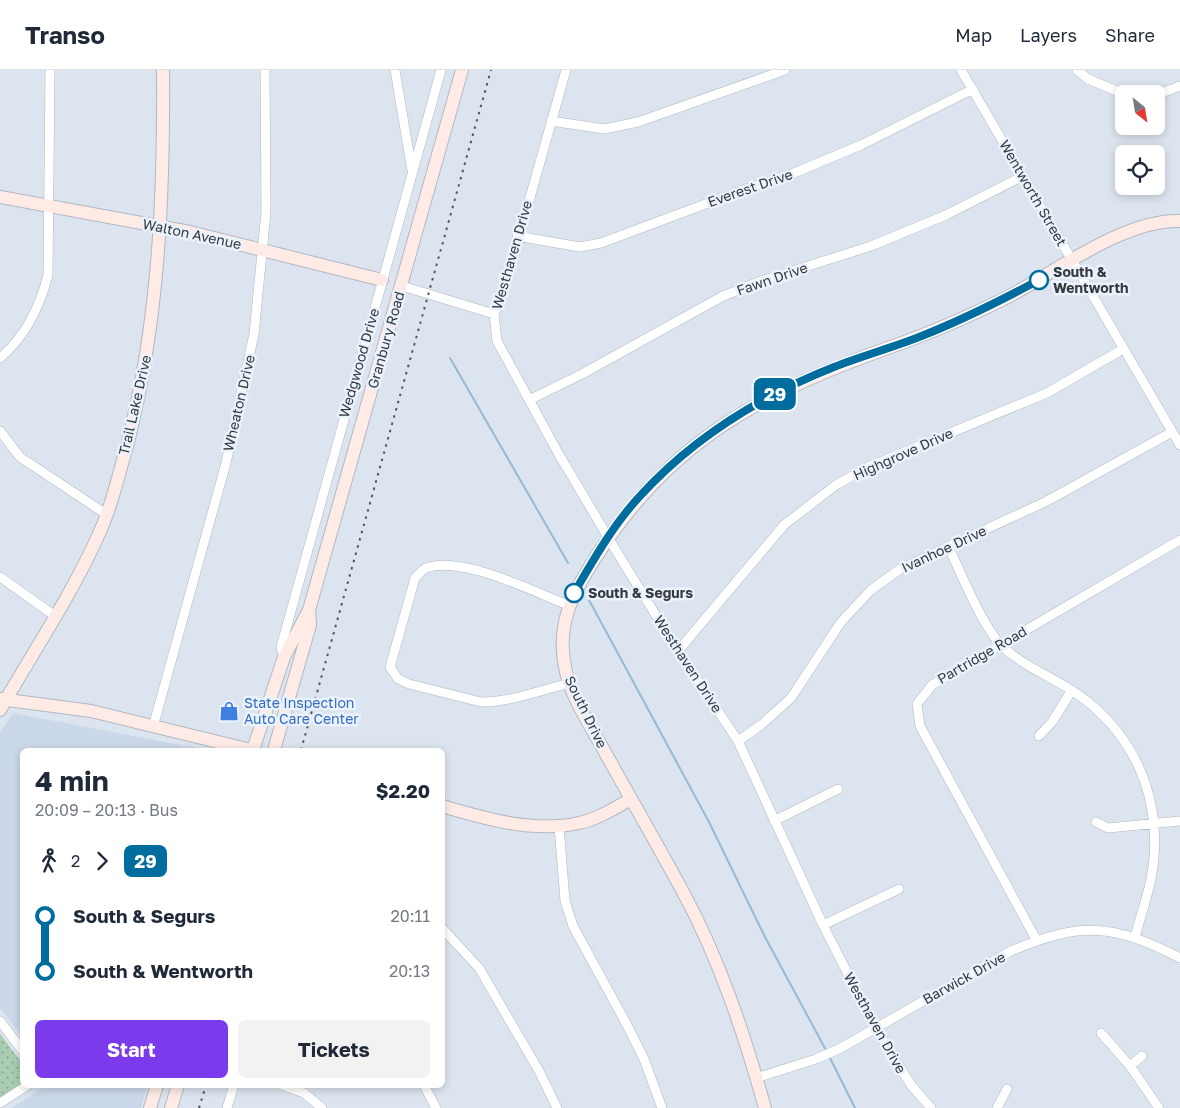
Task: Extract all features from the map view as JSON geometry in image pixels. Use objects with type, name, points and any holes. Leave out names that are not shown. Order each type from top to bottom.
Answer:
[{"type":"street","points":[[0,358],[33,317],[44,293],[48,275],[50,70]]},
{"type":"street","name":"Trail Lake Drive","points":[[2,703],[55,616],[99,534],[115,489],[145,370],[151,330],[159,227],[163,70]]},
{"type":"street","name":"Wheaton Drive","points":[[153,727],[224,472],[246,379],[254,334],[263,250],[267,156],[265,70]]},
{"type":"street","points":[[395,70],[412,174]]},
{"type":"street","name":"Wedgwood Drive","points":[[284,658],[281,647],[441,70]]},
{"type":"street","name":"Granbury Road","points":[[253,748],[284,658],[309,610],[462,70]]},
{"type":"street","name":"Westhaven Drive","points":[[566,70],[517,236],[502,297],[494,314],[498,341],[529,400],[608,537],[678,651],[738,741],[823,924],[876,1029],[911,1085],[931,1108]]},
{"type":"street","points":[[551,121],[604,129],[638,122],[785,70]]},
{"type":"street","name":"Wentworth Street","points":[[961,70],[1180,445]]},
{"type":"street","points":[[1077,70],[1088,79],[1115,90]]},
{"type":"street","points":[[1165,92],[1180,86]]},
{"type":"street","name":"Everest Drive","points":[[517,236],[580,246],[602,243],[794,173],[861,146],[973,89]]},
{"type":"street","name":"Fawn Drive","points":[[529,400],[582,374],[723,296],[761,281],[871,246],[946,215],[1023,176]]},
{"type":"street","name":"Walton Avenue","points":[[0,197],[159,227],[263,250],[382,280]]},
{"type":"street","name":"South Drive","points":[[765,1108],[743,1033],[698,922],[581,708],[570,683],[563,645],[568,606],[574,593],[608,537],[641,495],[695,445],[745,410],[818,374],[963,318],[1005,298],[1133,229],[1147,224],[1180,221]]},
{"type":"street","points":[[402,286],[494,314]]},
{"type":"street","name":"Highgrove Drive","points":[[678,651],[784,525],[836,485],[868,467],[1047,393],[1123,349]]},
{"type":"street","points":[[0,431],[20,457],[106,514]]},
{"type":"street","name":"Ivanhoe Drive","points":[[738,741],[761,725],[791,698],[841,622],[856,604],[900,569],[1047,501],[1172,432]]},
{"type":"street","name":"Partridge Road","points":[[1036,940],[957,798],[920,726],[917,715],[918,704],[932,685],[1180,540]]},
{"type":"street","points":[[948,546],[976,605],[1000,645],[1022,662],[1072,690],[1103,716],[1131,749],[1148,785],[1156,824],[1151,880],[1135,937]]},
{"type":"street","points":[[568,606],[485,572],[468,568],[440,566],[424,569],[414,578],[390,661],[390,667],[398,679],[408,684],[461,698],[493,702],[570,683]]},
{"type":"street","points":[[0,577],[55,616]]},
{"type":"street","name":"Granbury Road","points":[[274,748],[310,625],[309,610]]},
{"type":"street","points":[[281,722],[281,702],[289,674],[284,658]]},
{"type":"street","points":[[1039,736],[1052,722],[1072,690]]},
{"type":"street","points":[[2,703],[92,711],[243,748]]},
{"type":"street","points":[[774,821],[838,789]]},
{"type":"street","points":[[445,807],[515,824],[559,826],[580,823],[601,816],[631,799]]},
{"type":"street","points":[[1096,822],[1108,828],[1180,821]]},
{"type":"street","points":[[559,826],[565,901],[573,926],[628,1025],[644,1059],[662,1108]]},
{"type":"street","points":[[823,924],[899,889]]},
{"type":"street","name":"Barwick Drive","points":[[756,1078],[816,1059],[839,1049],[1003,956],[1036,940],[1078,930],[1119,932],[1135,937],[1180,958]]},
{"type":"street","points":[[445,931],[479,968],[557,1108]]},
{"type":"street","points":[[0,1021],[20,1047]]},
{"type":"street","points":[[1101,1033],[1130,1066],[1159,1108]]},
{"type":"street","points":[[1130,1066],[1142,1056]]},
{"type":"street","points":[[0,1103],[23,1088]]},
{"type":"street","points":[[150,1108],[155,1088]]},
{"type":"street","points":[[171,1108],[177,1088]]},
{"type":"street","points":[[227,1108],[233,1088]]},
{"type":"street","points":[[290,1088],[304,1093],[322,1108]]},
{"type":"street","points":[[426,1088],[436,1108]]},
{"type":"street","points":[[997,1108],[1007,1089]]},
{"type":"shaded area","points":[[13,713],[197,748],[20,748],[20,1033],[0,1008],[0,733]]},
{"type":"shaded area","points":[[42,1088],[146,1088],[141,1108],[12,1108]]},
{"type":"green space","points":[[0,1034],[20,1060],[20,1086],[0,1100]]},
{"type":"waterway","points":[[450,358],[568,563]]},
{"type":"waterway","points":[[589,600],[709,822],[765,937],[827,1052]]},
{"type":"waterway","points":[[829,1056],[855,1108]]},
{"type":"railway","points":[[302,748],[491,70]]},
{"type":"railway","points":[[199,1108],[205,1088]]},
{"type":"bus line","name":"29","points":[[574,593],[608,537],[621,518],[641,495],[672,465],[721,425],[770,396],[803,380],[963,318],[1039,280]]},
{"type":"place","name":"South & Wentworth","points":[[1039,280]]},
{"type":"place","name":"South & Segurs","points":[[574,593]]},
{"type":"place","name":"State Inspection Auto Care Center","points":[[229,711]]}]
